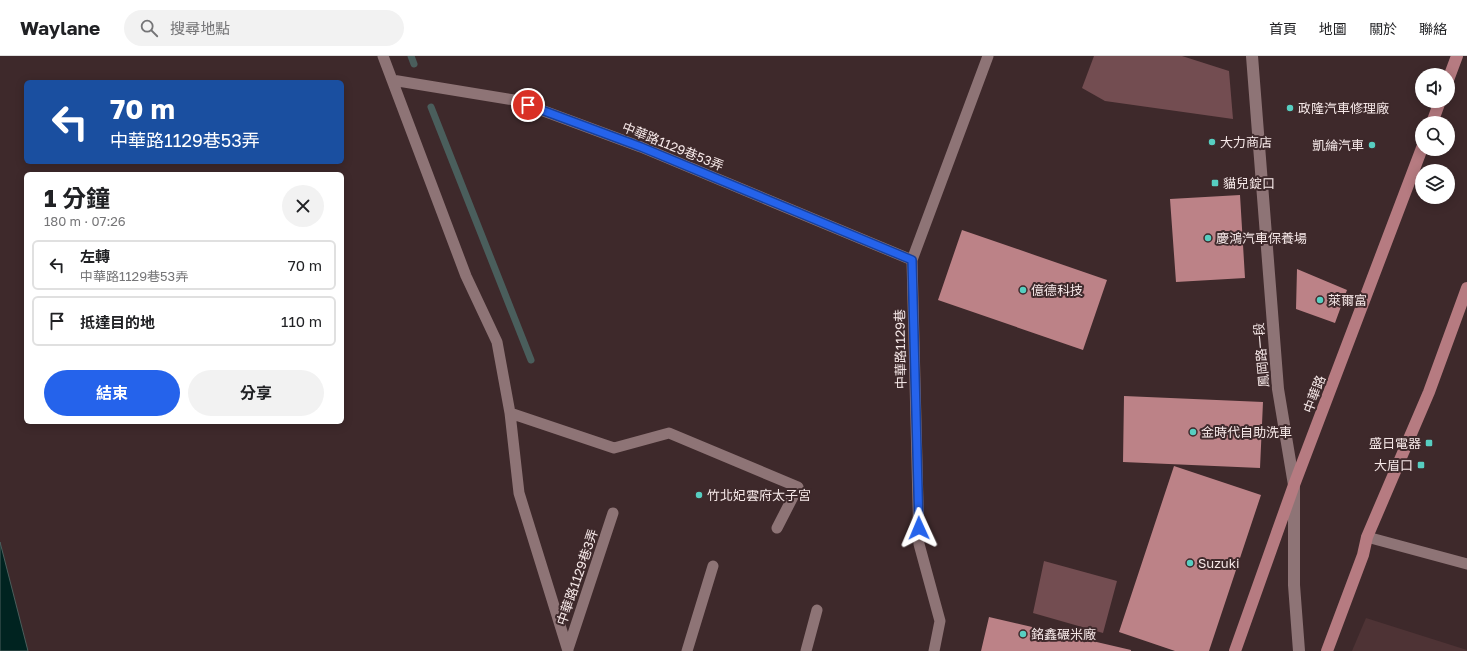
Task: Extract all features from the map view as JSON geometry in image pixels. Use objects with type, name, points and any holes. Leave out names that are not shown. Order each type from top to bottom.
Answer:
[{"type":"main road","points":[[1452,68],[1457,56]]},
{"type":"main road","name":"中華路","points":[[1235,651],[1294,485],[1419,156]]},
{"type":"main road","points":[[1327,651],[1363,555],[1368,537],[1429,392],[1467,288]]},
{"type":"street","name":"鳳岡路一段","points":[[1252,56],[1278,389],[1294,485],[1294,585],[1299,651]]},
{"type":"lane","points":[[383,56],[466,276],[497,342],[510,413],[519,493],[568,650]]},
{"type":"lane","name":"中華路1129巷","points":[[934,651],[940,621],[919,544],[912,260],[988,56]]},
{"type":"lane","name":"中華路1129巷53弄","points":[[392,80],[514,100],[641,147],[912,260]]},
{"type":"lane","points":[[510,413],[614,448],[669,433],[798,487],[777,528]]},
{"type":"lane","name":"中華路1129巷3弄","points":[[568,650],[613,513]]},
{"type":"lane","points":[[1368,537],[1467,564]]},
{"type":"lane","points":[[687,651],[713,566]]},
{"type":"lane","points":[[806,651],[817,610]]},
{"type":"shaded area","points":[[1094,56],[1182,56],[1229,71],[1233,119],[1105,101],[1082,88]]},
{"type":"shaded area","points":[[1044,561],[1117,581],[1103,633],[1033,613]]},
{"type":"shaded area","points":[[1366,618],[1467,650],[1467,651],[1352,651]]},
{"type":"water","points":[[0,542],[28,651],[0,651]]},
{"type":"building","name":"慶鴻汽車保養場","points":[[1240,195],[1245,278],[1176,282],[1170,199]]},
{"type":"building","name":"億德科技","points":[[962,230],[1107,280],[1083,350],[938,300]]},
{"type":"building","name":"萊爾富","points":[[1297,269],[1347,290],[1335,323],[1296,309]]},
{"type":"building","name":"金時代自助洗車","points":[[1124,396],[1263,402],[1260,468],[1123,462]]},
{"type":"building","name":"Suzuki","points":[[1174,466],[1261,495],[1209,651],[1175,651],[1119,632]]},
{"type":"building","name":"銘鑫碾米廠","points":[[989,617],[1131,650],[1131,651],[981,651]]},
{"type":"waterway","points":[[411,56],[414,64]]},
{"type":"waterway","points":[[431,107],[531,360]]},
{"type":"place","name":"政隆汽車修理廠","points":[[1290,108]]},
{"type":"place","name":"大力商店","points":[[1212,142]]},
{"type":"place","name":"凱綸汽車","points":[[1372,145]]},
{"type":"place","name":"貓兒錠口","points":[[1215,183]]},
{"type":"place","name":"慶鴻汽車保養場","points":[[1208,238]]},
{"type":"place","name":"億德科技","points":[[1023,290]]},
{"type":"place","name":"萊爾富","points":[[1320,300]]},
{"type":"place","name":"金時代自助洗車","points":[[1193,432]]},
{"type":"place","name":"盛日電器","points":[[1429,443]]},
{"type":"place","name":"大眉口","points":[[1421,465]]},
{"type":"place","name":"竹北妃雲府太子宮","points":[[699,495]]},
{"type":"place","name":"Suzuki","points":[[1190,563]]},
{"type":"place","name":"銘鑫碾米廠","points":[[1023,634]]},
{"type":"route","points":[[528,105],[641,147],[912,260],[919,528]]}]
